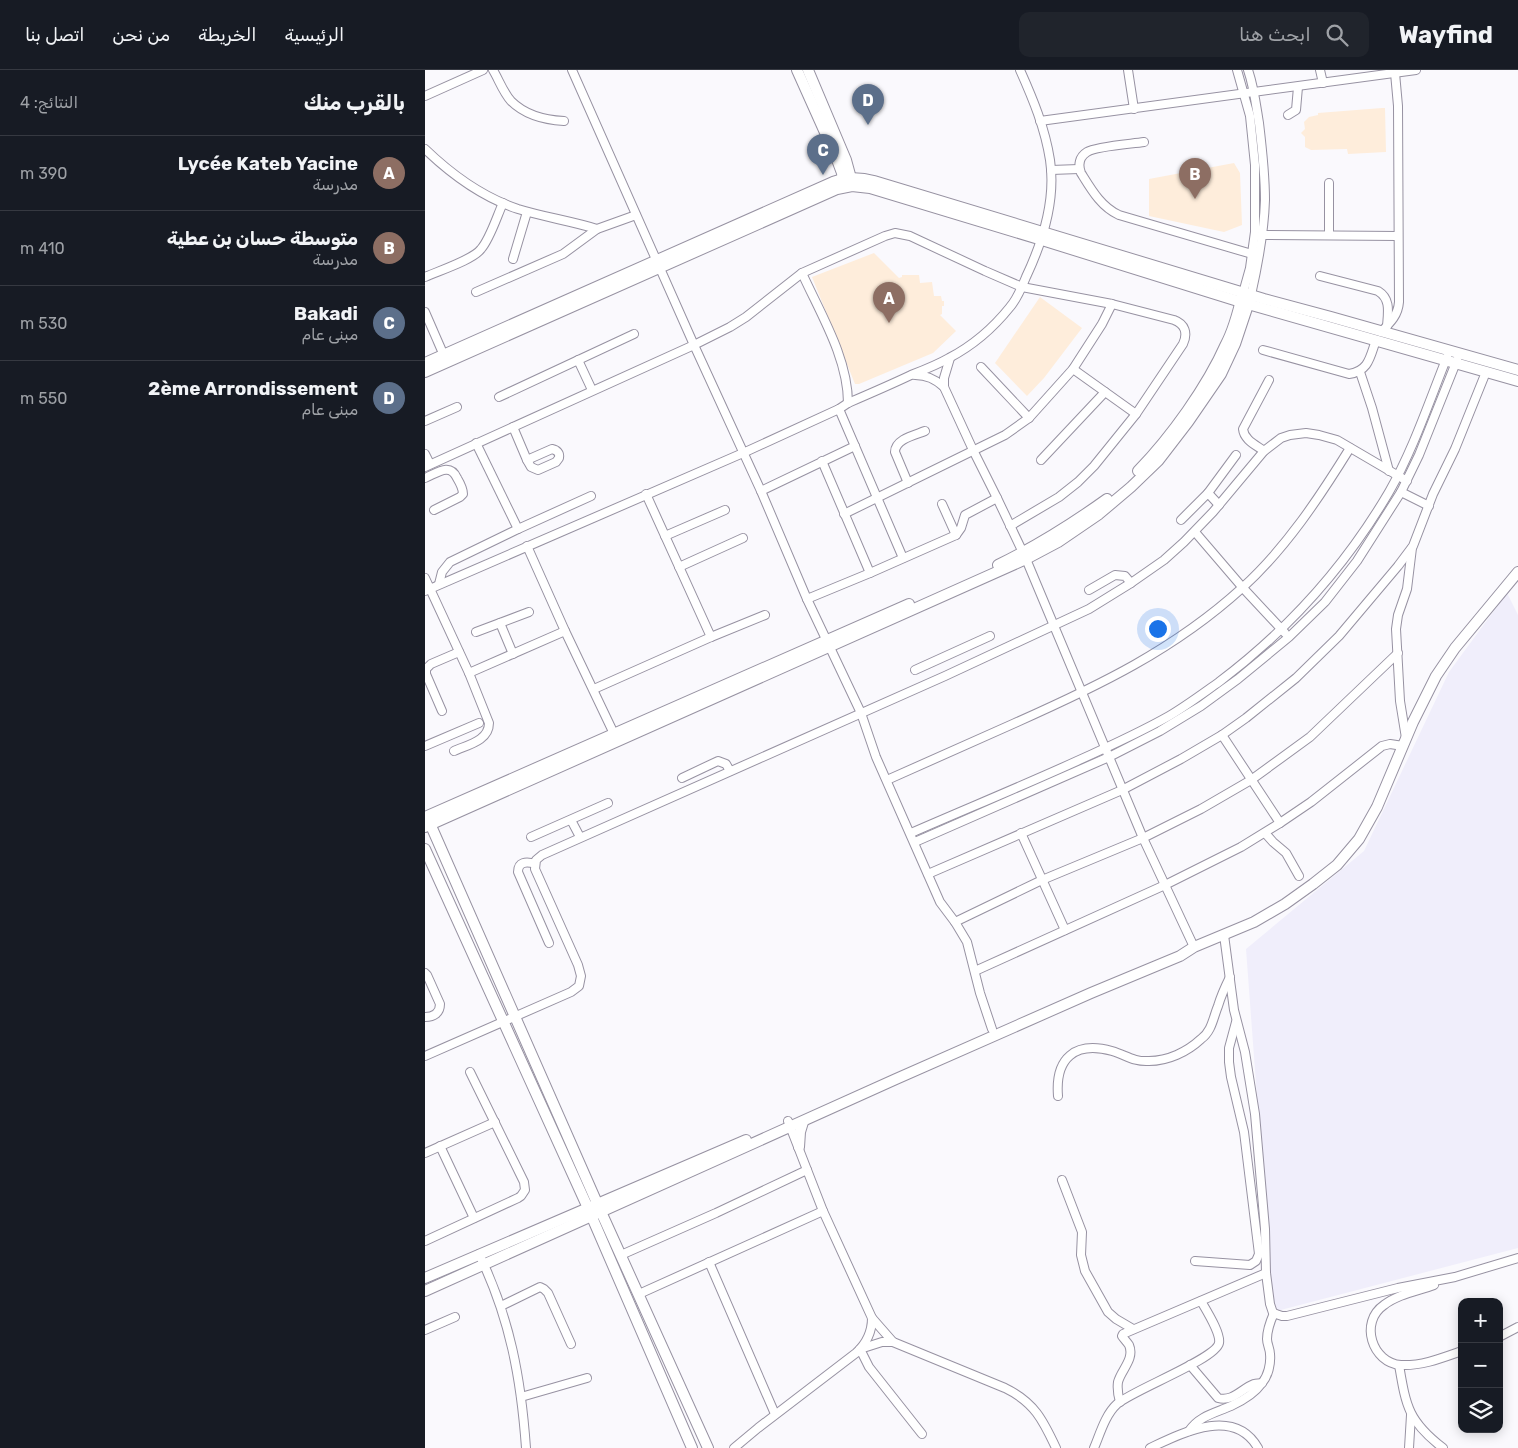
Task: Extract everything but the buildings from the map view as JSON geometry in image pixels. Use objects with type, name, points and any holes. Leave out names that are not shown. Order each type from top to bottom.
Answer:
[{"type":"main road","points":[[797,70],[843,161],[867,179],[1043,236],[1246,298],[1381,333],[1453,357],[1485,372],[1518,381]]},
{"type":"main road","points":[[808,70],[843,161],[845,182]]},
{"type":"main road","points":[[843,161],[837,175],[845,182],[1043,236]]},
{"type":"main road","points":[[425,363],[445,358],[845,182],[867,179]]},
{"type":"main road","points":[[692,1448],[514,1017],[426,820],[616,738],[1024,556],[1108,499],[1155,454],[1211,374],[1227,344],[1246,298]]},
{"type":"main road","points":[[1453,357],[1518,370]]},
{"type":"main road","points":[[425,372],[445,358]]},
{"type":"main road","points":[[790,1124],[803,1122],[1073,1001],[1180,956],[1194,947],[1254,922],[1285,904],[1313,884],[1345,857],[1359,839],[1372,818],[1427,691],[1455,648],[1518,572]]},
{"type":"main road","points":[[425,849],[504,1022],[594,1210],[621,1255],[708,1448]]},
{"type":"main road","points":[[425,1278],[479,1254],[594,1210],[790,1124],[992,1029],[1179,949],[1194,947]]},
{"type":"main road","points":[[799,1148],[803,1122]]},
{"type":"main road","points":[[425,1291],[484,1265],[594,1210]]},
{"type":"main road","points":[[683,1427],[683,1448]]},
{"type":"street","points":[[425,96],[483,70]]},
{"type":"street","points":[[493,70],[504,92],[521,109],[542,118],[565,121]]},
{"type":"street","points":[[572,70],[761,491],[807,599],[861,713],[876,757],[940,902],[955,922],[969,947],[992,1029]]},
{"type":"street","points":[[428,590],[743,453],[950,358],[970,345],[994,325],[1011,306],[1022,287],[1043,236],[1050,206],[1051,170],[1046,140],[1041,121],[1020,70]]},
{"type":"street","points":[[1128,70],[1133,109]]},
{"type":"street","points":[[1237,70],[1250,116],[1255,165],[1256,209],[1246,298]]},
{"type":"street","points":[[1246,298],[1262,235],[1265,200],[1264,174],[1254,92],[1248,70]]},
{"type":"street","points":[[1320,70],[1323,83]]},
{"type":"street","points":[[1041,121],[1416,70]]},
{"type":"street","points":[[1381,333],[1394,318],[1399,307],[1398,106],[1395,73]]},
{"type":"street","points":[[1288,116],[1295,110],[1298,87]]},
{"type":"street","points":[[1144,142],[1087,152],[1079,162],[1079,169],[1095,194],[1107,207],[1115,213],[1252,254]]},
{"type":"street","points":[[425,149],[453,175],[480,192],[503,203],[527,212],[597,229]]},
{"type":"street","points":[[1051,170],[1079,169]]},
{"type":"street","points":[[1329,183],[1329,236]]},
{"type":"street","points":[[425,277],[480,251],[503,203]]},
{"type":"street","points":[[513,259],[527,212]]},
{"type":"street","points":[[476,292],[563,254],[597,229],[636,216]]},
{"type":"street","points":[[425,454],[427,466],[694,345],[746,318],[802,273],[885,236],[901,234],[910,236],[1022,287],[1111,304],[1174,320],[1185,329],[1183,344],[1137,414],[1094,466],[1059,497],[1010,526]]},
{"type":"street","points":[[1262,235],[1398,236]]},
{"type":"street","points":[[802,273],[836,346],[846,377],[849,403]]},
{"type":"street","points":[[1263,350],[1345,374],[1360,372],[1368,363],[1381,333],[1388,306],[1387,301],[1377,291],[1320,276]]},
{"type":"street","points":[[844,514],[1005,435],[1029,418],[1073,369],[1102,324],[1111,304]]},
{"type":"street","points":[[425,312],[445,358]]},
{"type":"street","points":[[499,397],[634,334]]},
{"type":"street","points":[[911,833],[1105,748],[1150,726],[1192,702],[1236,669],[1282,630],[1335,572],[1359,538],[1397,476],[1423,417],[1453,357]]},
{"type":"street","points":[[915,842],[1109,757],[1160,731],[1201,706],[1238,679],[1289,637],[1325,602],[1357,561],[1401,492],[1419,455],[1453,357]]},
{"type":"street","points":[[950,358],[944,378],[944,387],[1024,556],[1122,790],[1194,947]]},
{"type":"street","points":[[578,360],[592,390]]},
{"type":"street","points":[[981,367],[1029,418]]},
{"type":"street","points":[[1073,369],[1137,414]]},
{"type":"street","points":[[1360,372],[1389,471]]},
{"type":"street","points":[[928,874],[1122,790],[1222,735],[1288,684],[1339,636],[1399,566],[1413,546],[1455,449],[1485,372]]},
{"type":"street","points":[[913,374],[929,377],[944,387]]},
{"type":"street","points":[[1264,451],[1247,439],[1243,434],[1243,429],[1269,380]]},
{"type":"street","points":[[1041,460],[1105,392]]},
{"type":"street","points":[[425,421],[457,407]]},
{"type":"street","points":[[839,409],[903,558]]},
{"type":"street","points":[[513,427],[527,460]]},
{"type":"street","points":[[908,483],[895,452],[895,447],[898,442],[925,431]]},
{"type":"street","points":[[425,1056],[575,990],[579,986],[581,981],[578,965],[537,874],[535,864],[538,857],[815,730],[861,713],[962,668],[1089,608],[1131,583],[1164,560],[1195,532],[1264,451],[1281,438],[1306,433],[1319,434],[1337,440],[1407,481]]},
{"type":"street","points":[[476,443],[517,529]]},
{"type":"street","points":[[761,491],[855,446]]},
{"type":"street","points":[[887,780],[1083,693],[1127,671],[1170,645],[1243,588],[1283,545],[1317,502],[1351,448]]},
{"type":"street","points":[[1181,520],[1208,494],[1237,455]]},
{"type":"street","points":[[821,461],[870,573]]},
{"type":"street","points":[[425,478],[450,469],[455,472],[463,490],[463,494],[460,497],[434,510]]},
{"type":"street","points":[[1401,492],[1429,506]]},
{"type":"street","points":[[646,494],[711,637]]},
{"type":"street","points":[[1208,494],[1219,505]]},
{"type":"street","points":[[439,584],[442,572],[450,562],[591,496]]},
{"type":"street","points":[[807,599],[956,535],[961,528],[965,515],[997,498]]},
{"type":"street","points":[[942,504],[956,535]]},
{"type":"street","points":[[665,536],[725,510]]},
{"type":"street","points":[[1195,532],[1243,588],[1289,637]]},
{"type":"street","points":[[679,567],[743,538]]},
{"type":"street","points":[[527,546],[616,738]]},
{"type":"street","points":[[975,971],[1214,862],[1280,823],[1342,779],[1382,746],[1404,742],[1396,629],[1407,589],[1413,546]]},
{"type":"street","points":[[1089,590],[1117,575],[1125,576],[1131,583]]},
{"type":"street","points":[[425,578],[428,590],[469,673],[488,719],[489,727],[484,737],[454,751]]},
{"type":"street","points":[[476,632],[529,612]]},
{"type":"street","points":[[594,690],[711,637],[765,615]]},
{"type":"street","points":[[500,623],[513,654]]},
{"type":"street","points":[[469,673],[565,631]]},
{"type":"street","points":[[915,670],[990,636]]},
{"type":"street","points":[[442,711],[427,676],[426,669],[431,664],[459,652]]},
{"type":"street","points":[[955,652],[962,668]]},
{"type":"street","points":[[955,922],[1042,880],[1143,838],[1251,780],[1310,737],[1398,653]]},
{"type":"street","points":[[425,746],[479,723]]},
{"type":"street","points":[[1222,735],[1280,823]]},
{"type":"street","points":[[682,778],[715,761],[724,762],[730,770]]},
{"type":"street","points":[[531,837],[607,803]]},
{"type":"street","points":[[571,820],[580,837]]},
{"type":"street","points":[[1265,832],[1286,853],[1299,876]]},
{"type":"street","points":[[1021,833],[1065,930]]},
{"type":"street","points":[[535,864],[529,862],[522,863],[519,866],[518,872],[549,943]]},
{"type":"street","points":[[1224,935],[1237,1020],[1245,1052],[1255,1114],[1265,1228],[1266,1273],[1271,1310],[1274,1313],[1287,1316],[1397,1288],[1455,1277]]},
{"type":"street","points":[[425,973],[438,999],[440,1009],[434,1015],[425,1017]]},
{"type":"street","points":[[1058,1096],[1057,1084],[1061,1067],[1071,1054],[1080,1050],[1100,1049],[1114,1051],[1137,1060],[1161,1060],[1175,1056],[1202,1039],[1209,1030],[1230,977]]},
{"type":"street","points":[[1195,1261],[1250,1264],[1256,1261],[1259,1254],[1244,1132],[1229,1062],[1229,1048],[1237,1020]]},
{"type":"street","points":[[425,1241],[521,1196],[525,1190],[524,1182],[469,1072]]},
{"type":"street","points":[[425,1153],[495,1122]]},
{"type":"street","points":[[790,1124],[823,1211],[872,1318],[893,1342]]},
{"type":"street","points":[[440,1146],[474,1218]]},
{"type":"street","points":[[621,1255],[807,1170]]},
{"type":"street","points":[[1062,1180],[1082,1232],[1081,1255],[1085,1270],[1108,1312],[1133,1329]]},
{"type":"street","points":[[639,1294],[823,1211]]},
{"type":"street","points":[[479,1254],[501,1306],[513,1348],[521,1397],[526,1448]]},
{"type":"street","points":[[1458,1352],[1417,1365],[1399,1365],[1387,1360],[1377,1352],[1371,1342],[1370,1327],[1374,1316],[1383,1305],[1399,1297],[1455,1277],[1518,1258]]},
{"type":"street","points":[[709,1262],[775,1414]]},
{"type":"street","points":[[1120,1402],[1117,1392],[1119,1380],[1130,1359],[1129,1345],[1122,1336],[1123,1334],[1266,1273]]},
{"type":"street","points":[[501,1306],[540,1287],[543,1288],[548,1293],[571,1344]]},
{"type":"street","points":[[1093,1448],[1109,1415],[1120,1402],[1216,1350],[1219,1335],[1201,1301]]},
{"type":"street","points":[[1189,1431],[1205,1416],[1233,1405],[1253,1393],[1262,1383],[1268,1373],[1270,1353],[1267,1340],[1268,1328],[1274,1313]]},
{"type":"street","points":[[425,1330],[455,1317]]},
{"type":"street","points":[[734,1448],[860,1349],[869,1337],[872,1318]]},
{"type":"street","points":[[1503,1335],[1518,1327]]},
{"type":"street","points":[[860,1349],[882,1342],[893,1342],[1013,1392],[1027,1402],[1039,1415],[1055,1448]]},
{"type":"street","points":[[860,1349],[869,1367],[922,1434]]},
{"type":"street","points":[[1189,1365],[1221,1400],[1236,1396],[1253,1384],[1262,1383]]},
{"type":"street","points":[[1399,1365],[1404,1393],[1411,1415],[1419,1428],[1443,1448]]},
{"type":"street","points":[[521,1397],[587,1378]]},
{"type":"street","points":[[1409,1448],[1411,1415]]},
{"type":"street","points":[[1150,1448],[1165,1445],[1189,1431],[1217,1425],[1230,1426],[1248,1435],[1258,1448]]},
{"type":"shaded area","points":[[1385,108],[1386,152],[1348,154],[1347,149],[1311,150],[1305,147],[1305,137],[1301,133],[1305,129],[1304,122],[1309,117],[1318,115],[1318,113]]},
{"type":"shaded area","points":[[1234,163],[1240,173],[1242,225],[1224,232],[1149,216],[1149,179]]},
{"type":"shaded area","points":[[874,253],[899,278],[902,275],[919,275],[920,283],[932,282],[934,296],[941,296],[942,301],[944,301],[942,314],[940,315],[956,331],[933,353],[855,384],[812,277]]},
{"type":"shaded area","points":[[1040,297],[1082,328],[1044,378],[1027,396],[995,363]]},
{"type":"shaded area","points":[[1507,593],[1518,615],[1518,1248],[1273,1312],[1246,949],[1364,851],[1449,672]]},
{"type":"place","name":"2ème Arrondissement","points":[[868,125]]},
{"type":"place","name":"Bakadi","points":[[823,175]]},
{"type":"place","name":"متوسطة حسان بن عطية","points":[[1195,199]]},
{"type":"place","name":"Lycée Kateb Yacine","points":[[889,323]]}]
